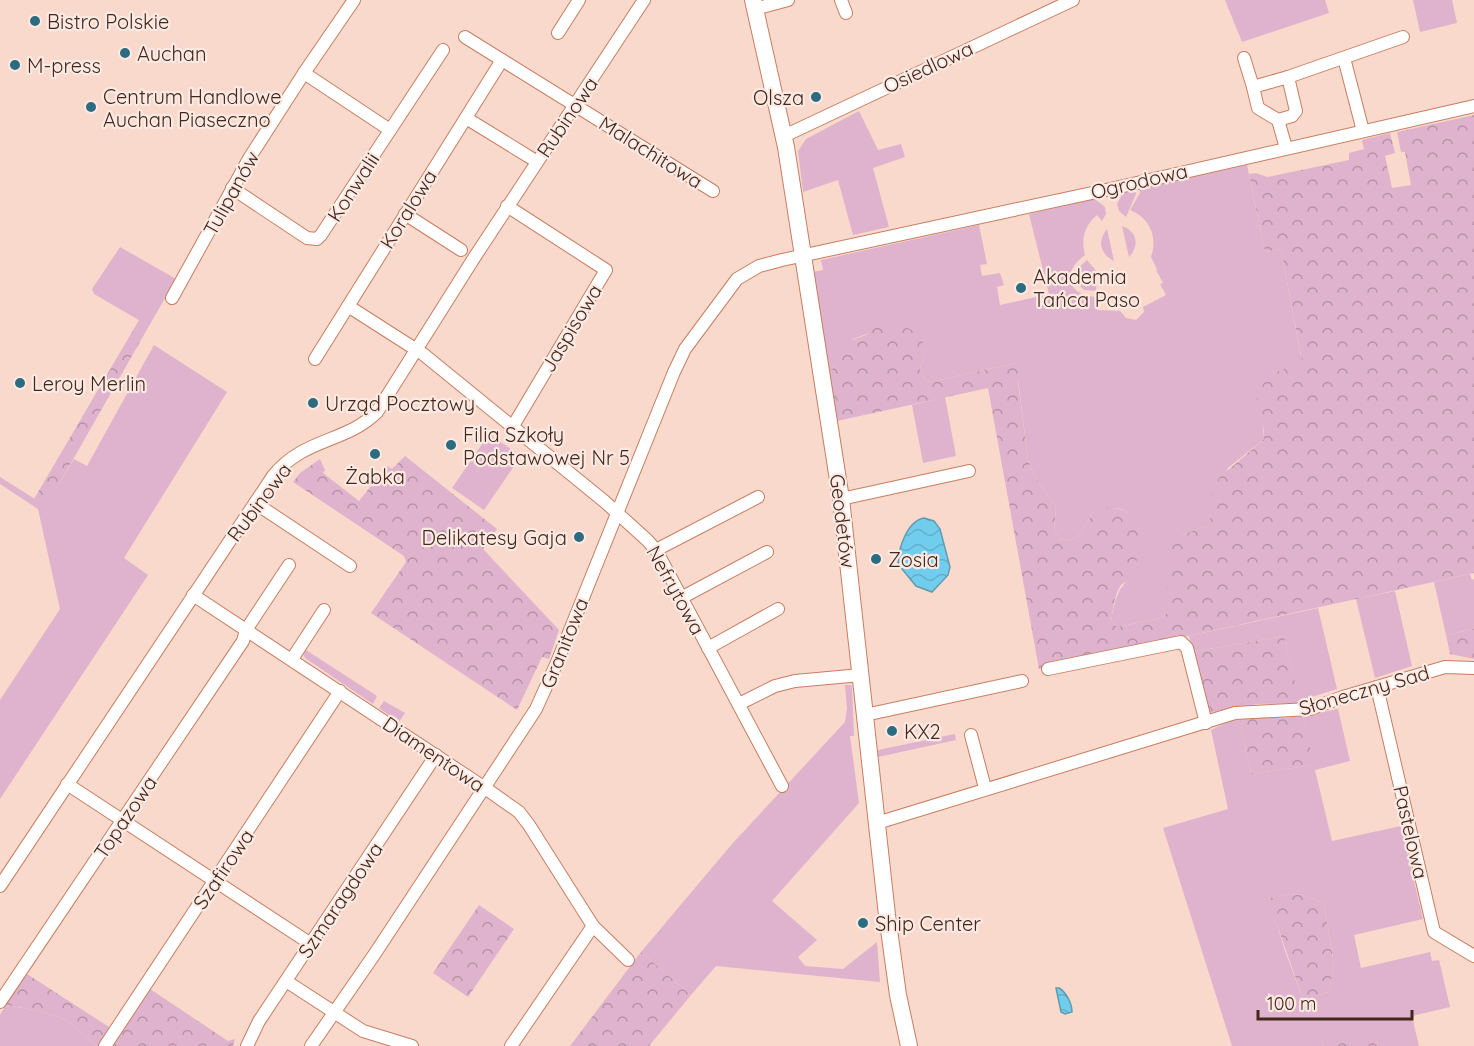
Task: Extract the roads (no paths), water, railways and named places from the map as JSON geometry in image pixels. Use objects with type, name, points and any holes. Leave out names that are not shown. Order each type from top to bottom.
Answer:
[{"type":"street","name":"Tulipanów","points":[[172,298],[232,188],[304,73],[354,0]]},
{"type":"street","points":[[558,33],[579,0]]},
{"type":"street","name":"Rubinowa","points":[[0,886],[273,476],[290,458],[307,448],[362,426],[377,412],[507,206],[644,0]]},
{"type":"street","points":[[754,5],[788,0]]},
{"type":"street","points":[[841,0],[846,13]]},
{"type":"street","name":"Osiedlowa","points":[[784,136],[1073,0]]},
{"type":"street","name":"Geodetów","points":[[754,5],[784,136],[841,499],[890,938],[898,995],[909,1046]]},
{"type":"street","name":"Malachitowa","points":[[465,37],[713,191]]},
{"type":"street","points":[[1253,87],[1403,37]]},
{"type":"street","name":"Konwalii","points":[[232,188],[307,238],[317,239],[443,50]]},
{"type":"street","points":[[1244,58],[1258,108],[1278,120],[1286,148]]},
{"type":"street","points":[[1344,58],[1363,131]]},
{"type":"street","name":"Koralowa","points":[[315,359],[502,60]]},
{"type":"street","points":[[304,73],[390,130]]},
{"type":"street","points":[[1278,120],[1292,116],[1296,111],[1288,77]]},
{"type":"street","name":"Ogrodowa","points":[[804,255],[1106,190],[1474,106]]},
{"type":"street","points":[[466,118],[531,158]]},
{"type":"street","name":"Jaspisowa","points":[[507,206],[606,270],[513,426]]},
{"type":"street","points":[[405,214],[461,250]]},
{"type":"street","name":"Granitowa","points":[[310,1046],[536,709],[685,349],[737,279],[750,271],[804,255]]},
{"type":"street","name":"Nefrytowa","points":[[348,306],[417,349],[513,426],[648,540],[656,550],[782,786]]},
{"type":"street","points":[[841,499],[969,471]]},
{"type":"street","points":[[656,550],[758,497]]},
{"type":"street","points":[[255,503],[350,566]]},
{"type":"street","points":[[681,598],[767,552]]},
{"type":"street","name":"Topazowa","points":[[0,1002],[243,641],[246,630],[290,565]]},
{"type":"street","name":"Diamentowa","points":[[194,595],[519,812],[593,926],[628,960]]},
{"type":"street","points":[[708,648],[778,609]]},
{"type":"street","points":[[292,659],[324,610]]},
{"type":"street","points":[[1048,669],[1181,642],[1187,648],[1206,723]]},
{"type":"street","name":"Słoneczny Sad","points":[[877,823],[1235,713],[1310,709],[1451,666],[1474,669]]},
{"type":"street","points":[[738,704],[775,686],[795,681],[861,675]]},
{"type":"street","points":[[865,715],[1022,681]]},
{"type":"street","name":"Pastelowa","points":[[1377,687],[1434,932],[1474,956]]},
{"type":"street","name":"Szafirowa","points":[[105,1046],[340,691]]},
{"type":"street","points":[[971,735],[985,788]]},
{"type":"street","name":"Szmaragdowa","points":[[247,1046],[259,1021],[436,755]]},
{"type":"street","points":[[67,784],[311,944]]},
{"type":"street","points":[[511,1046],[593,926]]},
{"type":"street","points":[[286,981],[363,1031],[412,1046]]},
{"type":"water","points":[[924,518],[934,521],[940,529],[950,567],[948,575],[932,592],[916,586],[898,564],[902,544],[908,530],[918,520]]},
{"type":"water","points":[[1056,988],[1062,990],[1066,995],[1072,1012],[1065,1014],[1061,1012]]},
{"type":"place","name":"Bistro Polskie","points":[[35,21]]},
{"type":"place","name":"Auchan","points":[[125,53]]},
{"type":"place","name":"M-press","points":[[15,65]]},
{"type":"place","name":"Olsza","points":[[816,97]]},
{"type":"place","name":"Centrum Handlowe Auchan Piaseczno","points":[[91,107]]},
{"type":"place","name":"Akademia Tańca Paso","points":[[1021,288]]},
{"type":"place","name":"Leroy Merlin","points":[[20,383]]},
{"type":"place","name":"Urząd Pocztowy","points":[[313,403]]},
{"type":"place","name":"Filia Szkoły Podstawowej Nr 5","points":[[451,445]]},
{"type":"place","name":"Żabka","points":[[375,454]]},
{"type":"place","name":"Delikatesy Gaja","points":[[579,537]]},
{"type":"place","name":"Zosia","points":[[876,559]]},
{"type":"place","name":"KX2","points":[[892,731]]},
{"type":"place","name":"Ship Center","points":[[863,923]]}]
